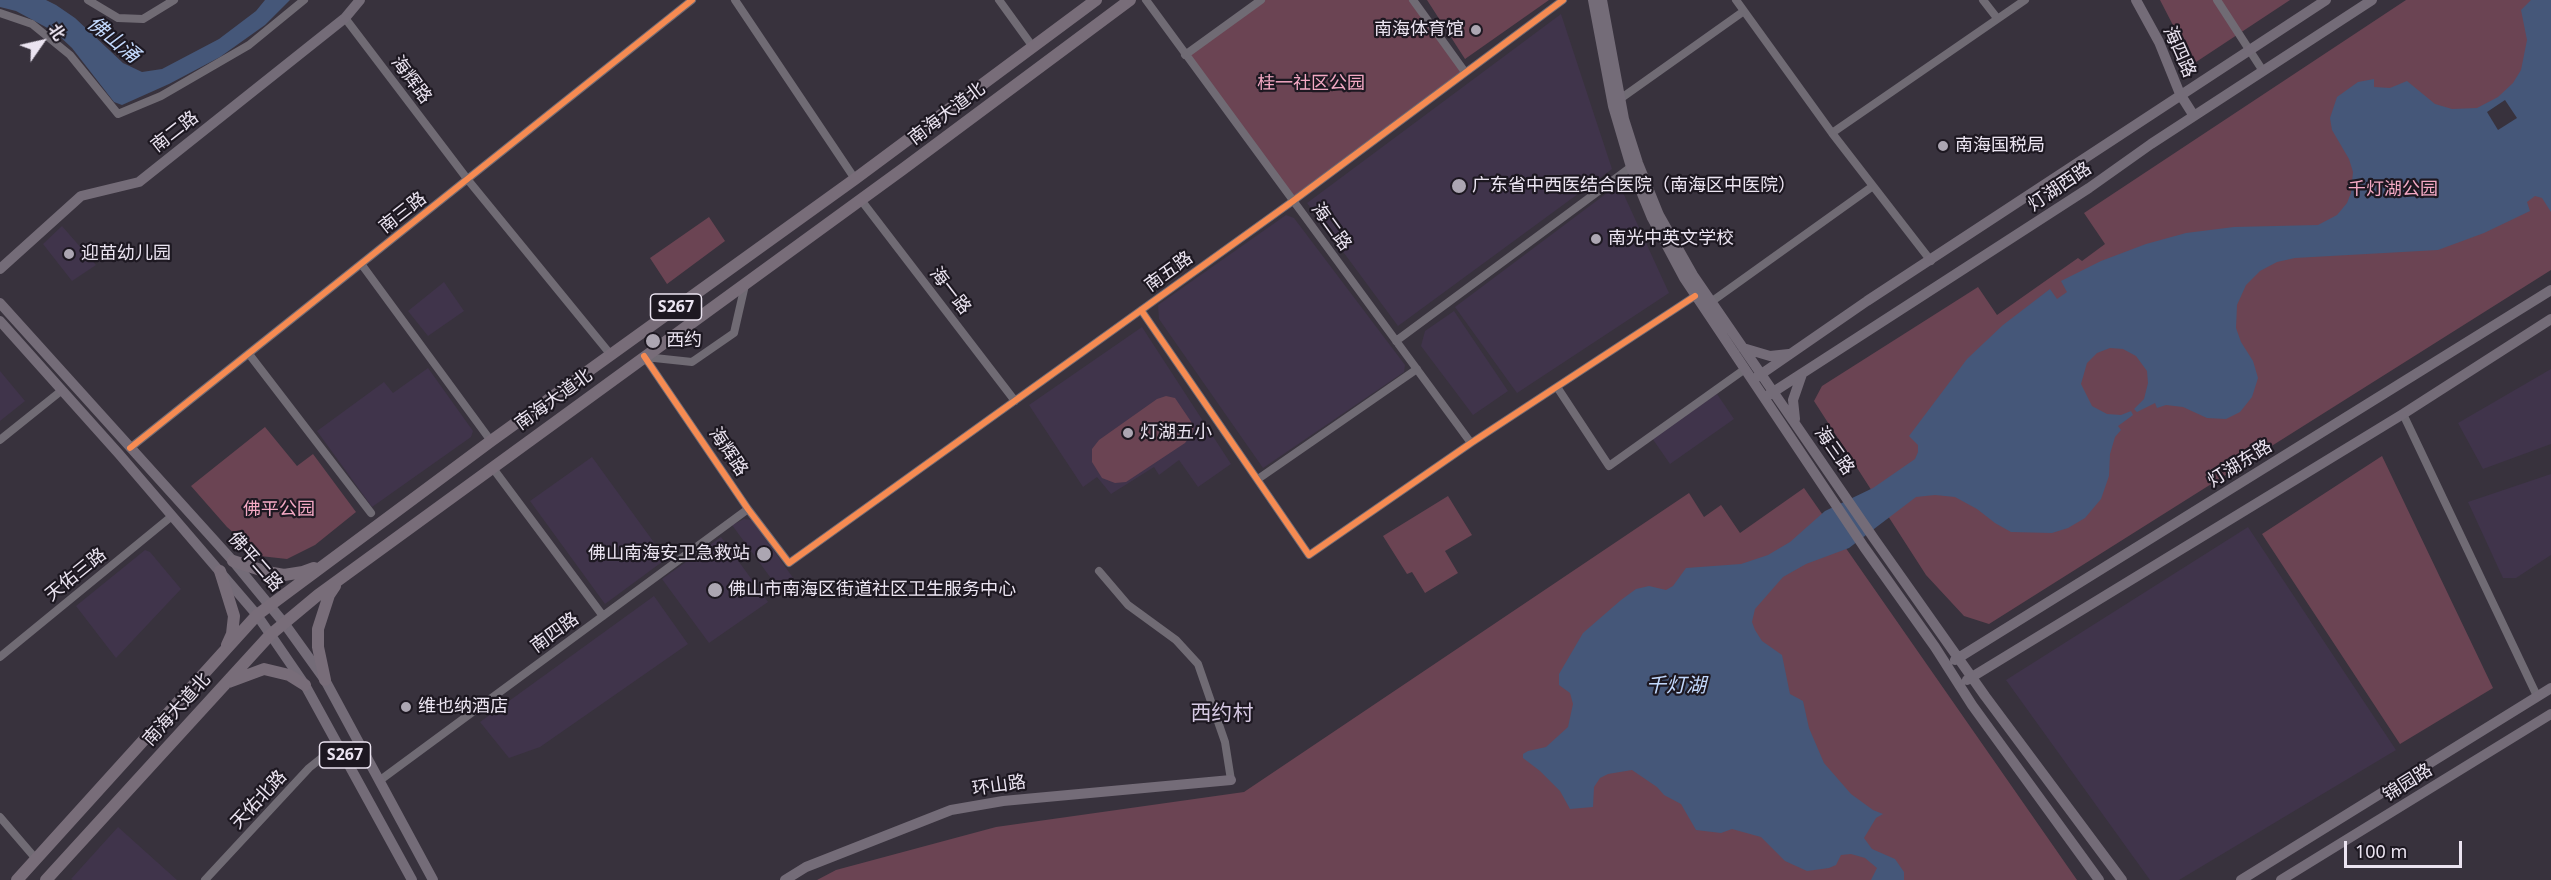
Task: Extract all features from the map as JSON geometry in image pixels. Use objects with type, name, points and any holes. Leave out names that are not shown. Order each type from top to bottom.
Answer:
[{"type":"highway","name":"南海大道北","points":[[17,880],[257,615],[491,441],[855,179],[1096,0]]},
{"type":"highway","name":"南海大道北","points":[[51,878],[225,684],[284,623],[341,578],[861,200],[1130,0]]},
{"type":"highway","points":[[233,561],[267,572],[284,574],[303,572],[329,561]]},
{"type":"highway","points":[[220,571],[234,616],[232,634],[223,655]]},
{"type":"highway","points":[[325,680],[318,647],[318,629],[328,595],[341,578]]},
{"type":"highway","points":[[225,684],[264,669],[284,673],[305,685]]},
{"type":"main road","name":"南二路","points":[[0,268],[81,196],[139,182],[345,18],[360,0]]},
{"type":"main road","name":"海三路","points":[[1593,0],[1613,106],[1631,167],[1652,218],[1695,296],[1744,369],[1757,377]]},
{"type":"main road","name":"海三路","points":[[1602,0],[1620,99],[1638,163],[1656,208],[1711,302],[1743,348],[1757,377],[1864,547],[1959,685],[2099,880]]},
{"type":"main road","name":"海四路","points":[[2136,0],[2158,42],[2180,94],[2194,116]]},
{"type":"main road","name":"灯湖西路","points":[[1757,377],[2180,94],[2325,0]]},
{"type":"main road","name":"灯湖西路","points":[[1769,395],[2089,188],[2194,116],[2372,0]]},
{"type":"main road","name":"灯湖东路","points":[[1947,665],[2551,290]]},
{"type":"main road","name":"佛平二路","points":[[0,303],[233,561],[284,623],[325,680],[433,880]]},
{"type":"main road","points":[[1959,685],[2403,414],[2551,319]]},
{"type":"main road","name":"佛平二路","points":[[0,321],[257,615],[305,685],[412,880]]},
{"type":"main road","points":[[1743,348],[1770,356],[1790,354]]},
{"type":"main road","points":[[1796,425],[1792,400],[1802,374]]},
{"type":"main road","name":"海三路","points":[[1769,395],[1796,425],[1972,677],[2122,880]]},
{"type":"main road","points":[[2241,880],[2551,688]]},
{"type":"main road","name":"锦园路","points":[[2282,880],[2551,714]]},
{"type":"main road","name":"环山路","points":[[785,880],[806,867],[951,810],[1003,801],[1231,780]]},
{"type":"street","points":[[88,0],[118,18],[143,19],[174,0]]},
{"type":"street","points":[[0,13],[32,24],[70,55],[118,114],[161,96],[249,45],[304,0]]},
{"type":"street","name":"南三路","points":[[130,448],[692,0]]},
{"type":"street","points":[[735,0],[855,179]]},
{"type":"street","points":[[999,0],[1033,47]]},
{"type":"street","name":"海二路","points":[[1146,0],[1471,443]]},
{"type":"street","points":[[1185,55],[1261,0]]},
{"type":"street","points":[[1413,0],[1465,72]]},
{"type":"street","name":"南五路","points":[[789,563],[1293,201],[1563,0]]},
{"type":"street","points":[[1736,0],[1832,133],[1931,261]]},
{"type":"street","points":[[1983,0],[1997,18]]},
{"type":"street","points":[[1832,133],[2025,0]]},
{"type":"street","points":[[2217,0],[2263,71]]},
{"type":"street","points":[[1620,99],[1744,11]]},
{"type":"street","name":"海辉路","points":[[345,18],[468,180],[611,355]]},
{"type":"street","points":[[1396,341],[1631,167]]},
{"type":"street","points":[[1711,302],[1873,186]]},
{"type":"street","name":"海一路","points":[[861,200],[1015,401]]},
{"type":"street","points":[[362,265],[491,441]]},
{"type":"street","points":[[644,356],[692,362],[734,333],[746,282]]},
{"type":"street","points":[[1142,310],[1309,555],[1471,443],[1695,296]]},
{"type":"street","points":[[249,354],[371,513]]},
{"type":"street","name":"海辉路","points":[[644,356],[748,509],[789,563]]},
{"type":"street","points":[[1258,479],[1417,369]]},
{"type":"street","points":[[1557,387],[1609,466],[1744,369]]},
{"type":"street","points":[[0,440],[61,391]]},
{"type":"street","points":[[2403,414],[2537,696]]},
{"type":"street","points":[[492,467],[603,616]]},
{"type":"street","name":"南四路","points":[[379,780],[748,509]]},
{"type":"street","name":"天佑三路","points":[[0,657],[172,516]]},
{"type":"street","points":[[1099,571],[1128,605],[1176,640],[1198,663],[1225,742],[1231,780]]},
{"type":"street","name":"天佑北路","points":[[205,880],[309,768],[339,744]]},
{"type":"street","points":[[0,816],[36,859]]},
{"type":"shaded area","name":"广东省中西医结合医院（南海区中医院）","points":[[1561,14],[1612,169],[1398,326],[1307,203]]},
{"type":"shaded area","name":"南光中英文学校","points":[[1619,184],[1669,293],[1517,393],[1455,307]]},
{"type":"shaded area","points":[[1286,215],[1294,218],[1405,365],[1404,372],[1263,468],[1159,319],[1158,305]]},
{"type":"shaded area","name":"迎苗幼儿园","points":[[62,226],[96,265],[72,281],[43,244]]},
{"type":"shaded area","points":[[444,282],[464,311],[428,336],[408,311]]},
{"type":"shaded area","points":[[1454,311],[1508,391],[1473,415],[1421,346],[1425,331]]},
{"type":"shaded area","name":"灯湖五小","points":[[1142,327],[1231,464],[1198,487],[1179,460],[1159,475],[1154,467],[1111,494],[1097,477],[1083,487],[1029,405]]},
{"type":"shaded area","points":[[428,368],[473,431],[471,437],[372,507],[317,431],[384,382],[393,393]]},
{"type":"shaded area","points":[[2551,369],[2551,444],[2483,469],[2458,423]]},
{"type":"shaded area","points":[[0,371],[25,401],[0,421]]},
{"type":"shaded area","points":[[1717,394],[1734,419],[1670,464],[1652,438]]},
{"type":"shaded area","points":[[592,457],[666,559],[605,604],[530,501]]},
{"type":"shaded area","points":[[2551,474],[2551,555],[2516,578],[2503,578],[2468,502]]},
{"type":"shaded area","name":"佛山南海安卫急救站","points":[[744,519],[752,520],[796,582],[781,592],[732,525]]},
{"type":"shaded area","points":[[2248,527],[2396,750],[2179,880],[2150,880],[2006,680]]},
{"type":"shaded area","name":"佛山市南海区街道社区卫生服务中心","points":[[721,537],[768,602],[709,643],[662,579]]},
{"type":"shaded area","points":[[145,550],[150,552],[181,589],[116,658],[76,606]]},
{"type":"shaded area","points":[[654,596],[688,644],[540,747],[509,758],[480,722]]},
{"type":"shaded area","points":[[118,827],[177,880],[71,879]]},
{"type":"green space","name":"桂一社区公园","points":[[1261,0],[1413,0],[1465,72],[1293,201],[1185,55]]},
{"type":"green space","name":"南海体育馆","points":[[1427,0],[1549,0],[1465,59]]},
{"type":"green space","points":[[2160,0],[2290,0],[2193,64]]},
{"type":"green space","name":"千灯湖公园","points":[[2406,0],[2551,0],[2551,270],[1989,624],[1964,616],[1926,575],[1814,401],[1822,386],[1978,287],[1997,315],[2078,258],[2082,261],[2105,244],[2084,213]]},
{"type":"green space","points":[[709,217],[725,241],[667,284],[650,258]]},
{"type":"green space","points":[[1166,396],[1175,398],[1194,426],[1192,434],[1185,443],[1126,482],[1115,483],[1102,478],[1092,462],[1092,449],[1099,440],[1157,399]]},
{"type":"green space","name":"佛平公园","points":[[265,427],[297,466],[313,454],[356,512],[315,545],[287,559],[260,556],[227,527],[191,486]]},
{"type":"green space","points":[[2382,456],[2493,688],[2400,744],[2262,534]]},
{"type":"green space","points":[[1804,488],[2077,880],[817,880],[836,870],[996,827],[1244,792],[1689,493],[1704,517],[1721,505],[1740,533]]},
{"type":"green space","points":[[1448,496],[1472,535],[1445,551],[1458,573],[1425,593],[1412,572],[1407,574],[1383,536]]},
{"type":"water","points":[[0,0],[46,0],[56,5],[75,18],[123,63],[142,72],[162,69],[219,39],[256,11],[265,0],[290,0],[265,25],[220,57],[169,84],[122,105],[114,102],[72,48],[55,32],[16,11],[0,7]]},
{"type":"water","name":"千灯湖","points":[[2531,0],[2551,0],[2551,212],[2542,198],[2535,196],[2527,202],[2530,211],[2484,233],[2438,250],[2295,258],[2277,262],[2260,271],[2246,285],[2237,305],[2236,328],[2241,342],[2253,361],[2258,378],[2252,397],[2240,412],[2226,419],[2207,418],[2183,407],[2166,405],[2157,408],[2155,403],[2137,412],[2134,409],[2144,399],[2148,383],[2147,371],[2136,356],[2123,349],[2110,348],[2097,353],[2087,363],[2081,384],[2092,406],[2107,414],[2121,415],[2131,411],[2133,415],[2118,426],[2121,430],[2115,437],[2110,454],[2109,476],[2101,499],[2085,518],[2068,528],[2052,533],[2011,532],[1955,497],[1935,495],[1916,497],[1849,548],[1806,564],[1783,577],[1755,609],[1752,622],[1755,630],[1762,641],[1782,655],[1790,694],[1803,701],[1809,728],[1824,763],[1851,794],[1873,810],[1883,814],[1876,818],[1864,838],[1872,849],[1895,859],[1904,872],[1904,880],[1871,880],[1877,868],[1865,858],[1851,854],[1841,855],[1836,865],[1829,868],[1807,871],[1785,861],[1761,837],[1732,829],[1721,833],[1696,830],[1681,804],[1664,795],[1657,787],[1632,770],[1608,774],[1600,778],[1594,787],[1593,807],[1570,809],[1560,791],[1523,758],[1523,754],[1528,751],[1546,747],[1568,727],[1573,704],[1570,693],[1559,685],[1559,674],[1583,633],[1621,600],[1636,589],[1649,586],[1666,590],[1673,586],[1686,568],[1741,564],[1768,555],[1790,542],[1825,511],[1873,488],[1915,459],[1918,445],[1909,436],[1967,359],[2003,325],[2050,289],[2057,299],[2067,292],[2061,281],[2101,261],[2146,244],[2186,233],[2234,227],[2318,225],[2337,215],[2347,203],[2351,193],[2353,172],[2349,159],[2332,130],[2330,118],[2337,97],[2358,82],[2374,79],[2374,87],[2390,88],[2407,81],[2435,104],[2452,109],[2477,108],[2498,97],[2513,83],[2521,70],[2527,40],[2521,10]]},
{"type":"pier","points":[[2505,100],[2517,118],[2498,130],[2487,112]]},
{"type":"cycle path","points":[[130,448],[692,0]]},
{"type":"cycle path","points":[[644,356],[748,509],[789,563],[1293,201],[1563,0]]},
{"type":"cycle path","points":[[1141,310],[1309,555],[1471,443],[1695,296]]},
{"type":"place","name":"南海体育馆","points":[[1476,30]]},
{"type":"place","name":"南海国税局","points":[[1943,146]]},
{"type":"place","name":"广东省中西医结合医院（南海区中医院）","points":[[1459,186]]},
{"type":"place","name":"南光中英文学校","points":[[1596,239]]},
{"type":"place","name":"迎苗幼儿园","points":[[69,254]]},
{"type":"place","name":"西约","points":[[653,341]]},
{"type":"place","name":"灯湖五小","points":[[1128,433]]},
{"type":"place","name":"佛山南海安卫急救站","points":[[764,554]]},
{"type":"place","name":"佛山市南海区街道社区卫生服务中心","points":[[715,590]]},
{"type":"place","name":"维也纳酒店","points":[[406,707]]},
{"type":"district","name":"西约村","points":[[1222,714]]},
{"type":"water label","name":"佛山涌","points":[[113,40]]}]
